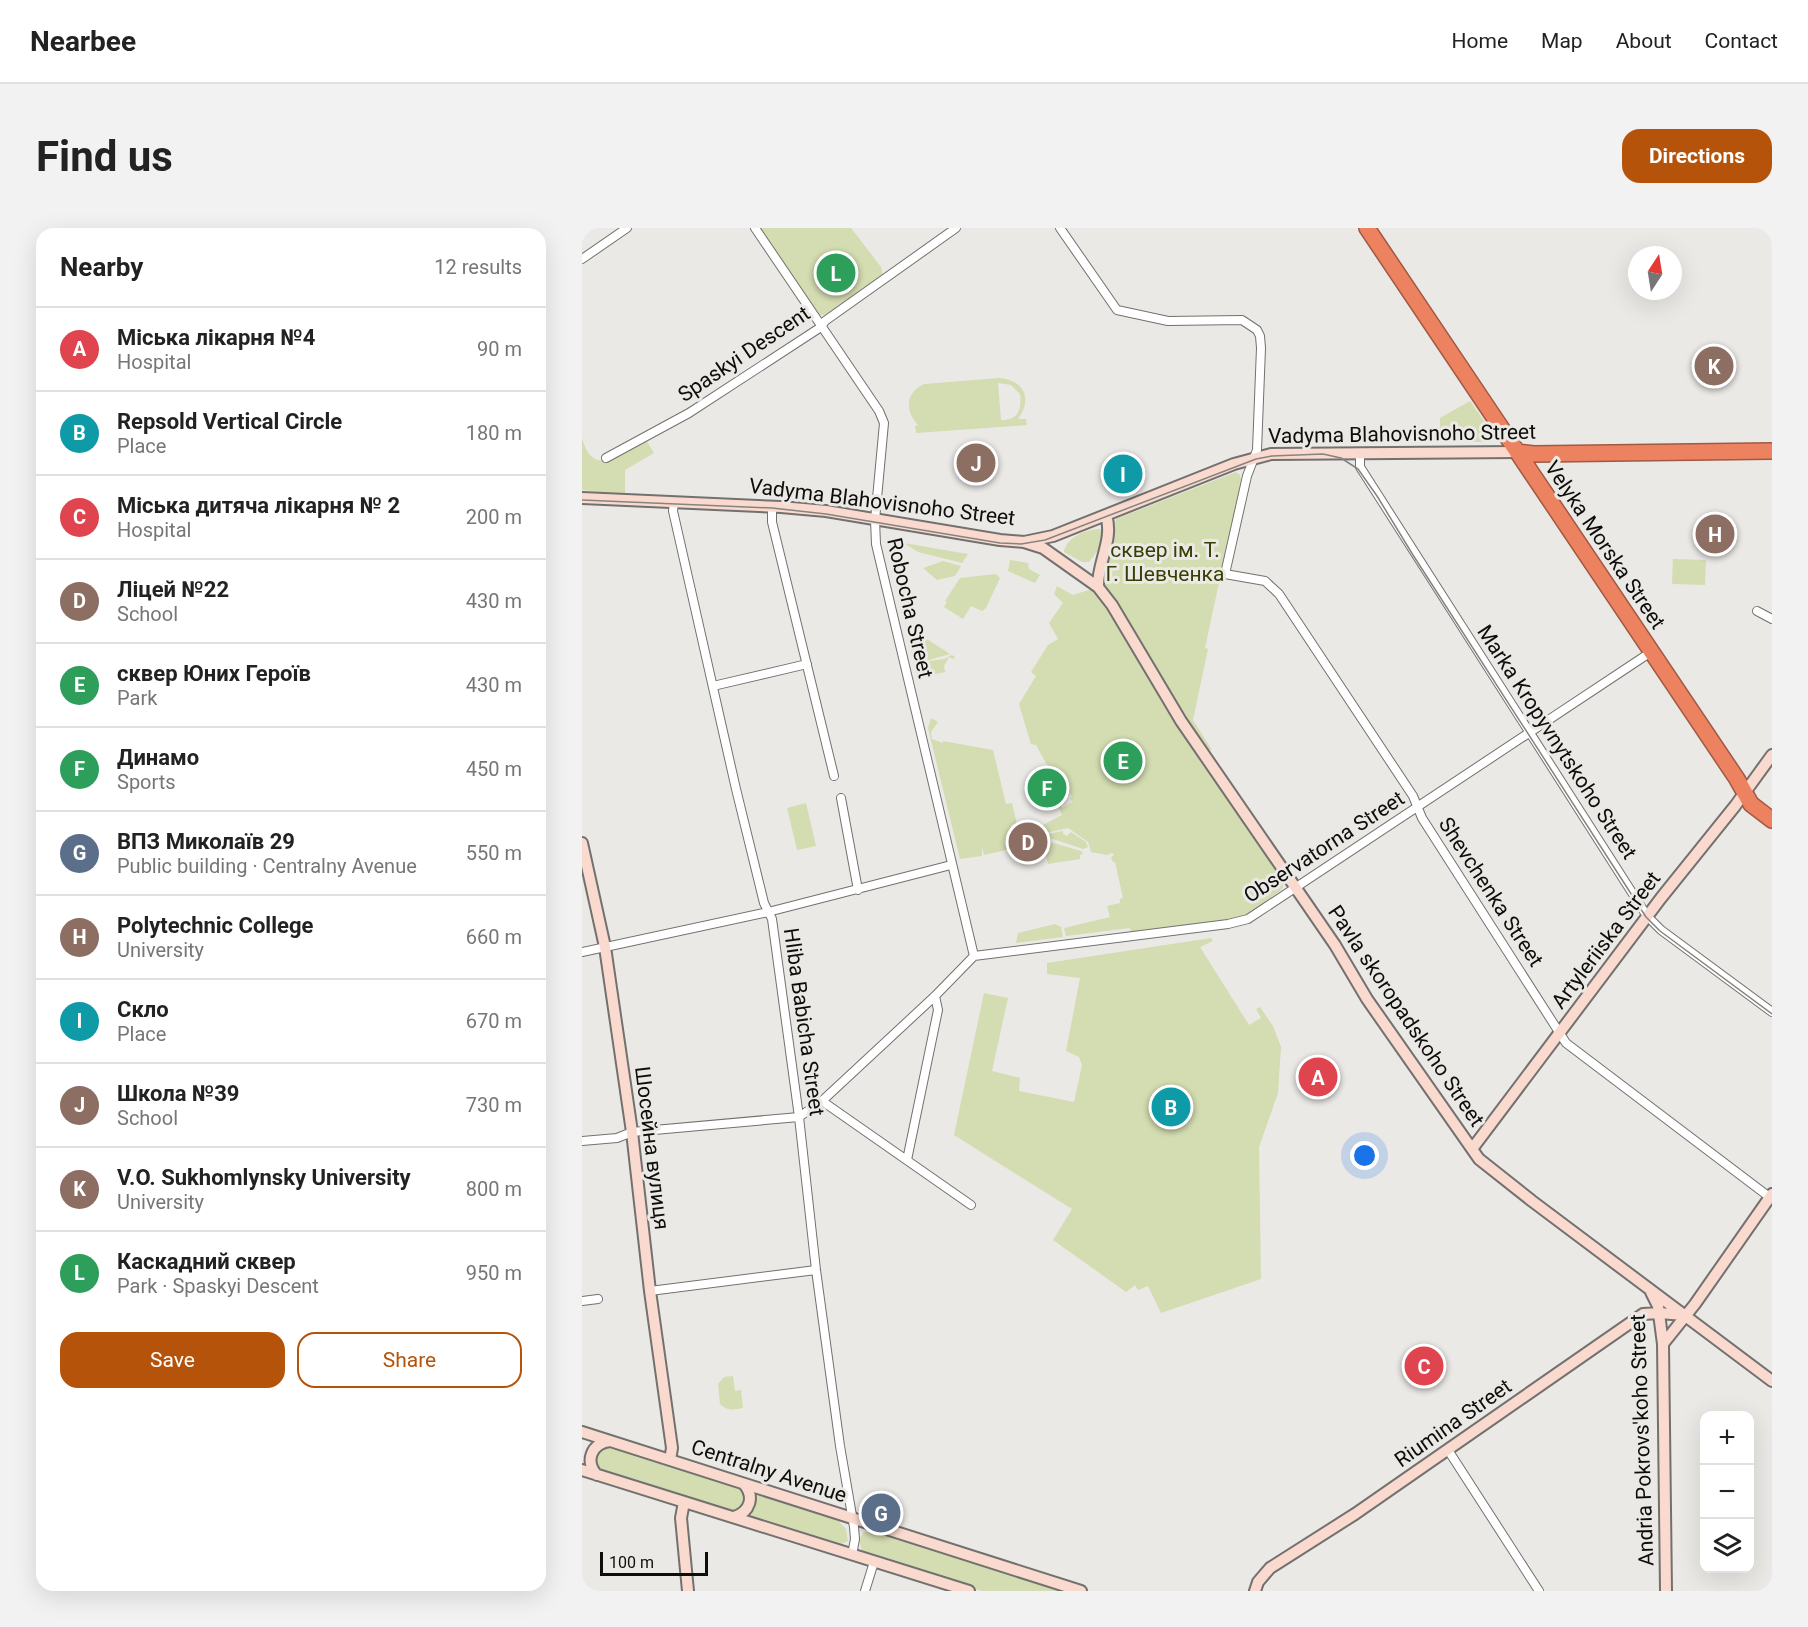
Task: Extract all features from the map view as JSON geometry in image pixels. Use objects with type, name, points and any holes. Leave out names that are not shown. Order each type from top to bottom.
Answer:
[{"type":"highway","name":"Velyka Morska Street","points":[[1367,228],[1737,779],[1751,804],[1772,820]]},
{"type":"highway","name":"Vadyma Blahovisnoho Street","points":[[1517,452],[1534,454],[1772,451]]},
{"type":"street","points":[[582,259],[627,228]]},
{"type":"street","name":"Robocha Street","points":[[755,228],[879,411],[884,423],[875,520],[876,544],[974,956]]},
{"type":"street","name":"Spaskyi Descent","points":[[606,458],[689,413],[821,327],[825,321],[956,228]]},
{"type":"street","points":[[1060,228],[1117,310],[1168,321],[1242,320],[1257,330],[1261,348],[1257,441],[1254,458]]},
{"type":"street","name":"Vadyma Blahovisnoho Street","points":[[582,498],[772,506],[1024,542],[1062,532],[1254,458],[1290,453],[1517,452]]},
{"type":"street","name":"Marka Kropyvnytskoho Street","points":[[1360,453],[1360,467],[1647,916],[1772,1012]]},
{"type":"street","name":"Shevchenka Street","points":[[1254,458],[1247,476],[1225,574],[1266,581],[1279,594],[1418,806],[1422,818],[1566,1043],[1771,1197]]},
{"type":"street","name":"Hliba Babicha Street","points":[[674,502],[673,511],[736,789],[764,903],[772,919],[799,1117],[816,1270],[855,1539],[852,1555]]},
{"type":"street","points":[[772,506],[772,522],[834,776]]},
{"type":"street","points":[[1098,588],[1098,575],[1109,528],[1106,515]]},
{"type":"street","points":[[1056,560],[1053,548],[1062,532]]},
{"type":"street","name":"Pavla skoropadskoho Street","points":[[1024,542],[1043,548],[1056,560],[1098,588],[1112,605],[1181,721],[1335,945],[1367,999],[1485,1166],[1772,1381]]},
{"type":"street","points":[[1071,570],[1083,572],[1090,570],[1102,561]]},
{"type":"street","points":[[1756,611],[1772,620]]},
{"type":"street","name":"Observatorna Street","points":[[974,956],[1228,924],[1248,919],[1651,652]]},
{"type":"street","points":[[712,686],[807,664]]},
{"type":"street","name":"Artyleriiska Street","points":[[1472,1149],[1647,916],[1772,755]]},
{"type":"street","points":[[841,798],[858,890]]},
{"type":"street","name":"Шосейна вулиця","points":[[582,843],[605,947],[632,1132],[650,1292],[672,1448],[670,1460]]},
{"type":"street","points":[[582,952],[768,912],[951,865]]},
{"type":"street","points":[[582,1141],[616,1138],[632,1132],[799,1117],[822,1101],[935,996],[974,956]]},
{"type":"street","points":[[907,1160],[938,1010],[935,996]]},
{"type":"street","points":[[822,1101],[971,1205]]},
{"type":"street","points":[[1662,1344],[1686,1316],[1771,1197]]},
{"type":"street","points":[[650,1292],[816,1270]]},
{"type":"street","points":[[1642,1314],[1649,1301],[1650,1289]]},
{"type":"street","name":"Andria Pokrovs'koho Street","points":[[1650,1289],[1659,1313],[1662,1344],[1666,1591]]},
{"type":"street","points":[[582,1301],[598,1299]]},
{"type":"street","points":[[1642,1314],[1686,1316]]},
{"type":"street","name":"Riumina Street","points":[[1255,1591],[1258,1582],[1270,1568],[1355,1514],[1642,1314]]},
{"type":"street","name":"Centralny Avenue","points":[[582,1432],[1081,1591]]},
{"type":"street","points":[[597,1475],[592,1468],[591,1454],[598,1445],[611,1441]]},
{"type":"street","points":[[1448,1450],[1539,1591]]},
{"type":"street","points":[[582,1470],[969,1591]]},
{"type":"street","points":[[734,1517],[744,1513],[750,1504],[750,1493],[744,1484]]},
{"type":"street","points":[[684,1502],[681,1518],[688,1591]]},
{"type":"street","points":[[865,1591],[874,1562]]},
{"type":"green space","points":[[758,228],[851,228],[881,267],[883,276],[830,314],[820,315],[815,312]]},
{"type":"green space","points":[[999,378],[1015,382],[1024,392],[1025,398],[1023,412],[1018,419],[1026,419],[1027,425],[916,433],[915,426],[918,425],[911,414],[909,403],[913,392],[924,384]],"holes":[[[998,383],[1011,385],[1020,394],[1018,413],[1007,420],[1001,420]]]},
{"type":"green space","points":[[1470,401],[1494,435],[1485,442],[1440,442],[1440,418]]},
{"type":"green space","points":[[582,438],[592,457],[601,461],[606,461],[646,440],[654,453],[625,470],[625,493],[582,490]]},
{"type":"green space","name":"сквер ім. Т. Г. Шевченка","points":[[1236,472],[1240,475],[1241,480],[1205,648],[1208,649],[1193,720],[1212,750],[1207,750],[1184,716],[1118,604],[1101,584],[1116,519]]},
{"type":"green space","points":[[1101,529],[1101,546],[1089,562],[1082,562],[1064,552],[1073,538],[1090,530]]},
{"type":"green space","points":[[904,543],[968,554],[962,563],[918,552]]},
{"type":"green space","points":[[1673,559],[1706,560],[1705,585],[1672,584]]},
{"type":"green space","points":[[1010,560],[1028,563],[1029,569],[1040,575],[1035,583],[1008,571]]},
{"type":"green space","points":[[943,561],[961,566],[955,576],[937,580],[923,568]]},
{"type":"green space","points":[[996,574],[1000,578],[986,608],[982,611],[971,606],[963,619],[944,607],[947,602],[945,601],[960,578]]},
{"type":"green space","points":[[1057,586],[1073,595],[1092,589],[1100,597],[1175,721],[1283,879],[1283,887],[1280,891],[1249,913],[1237,918],[1131,932],[1130,928],[1066,936],[1064,928],[1110,917],[1107,906],[1120,903],[1120,899],[1123,898],[1115,862],[1111,858],[1114,854],[1091,852],[1088,842],[1068,828],[1041,834],[1039,827],[1062,815],[1058,806],[1062,808],[1072,802],[1070,798],[1072,797],[1057,771],[1052,774],[1036,745],[1031,744],[1019,704],[1036,676],[1031,672],[1048,645],[1058,639],[1049,623],[1063,603],[1054,594]]},
{"type":"green space","points":[[919,634],[950,654],[929,660],[915,669],[908,635]]},
{"type":"green space","points":[[952,655],[955,657],[953,659],[949,657],[944,666],[945,672],[917,678],[916,670],[929,661],[944,659]]},
{"type":"green space","points":[[931,718],[938,722],[931,732],[932,739],[943,743],[943,741],[993,750],[1006,804],[1012,803],[1017,824],[1011,825],[1013,836],[1006,850],[984,855],[982,847],[982,856],[960,859],[928,728]]},
{"type":"green space","points":[[806,803],[816,846],[797,850],[787,808]]},
{"type":"green space","points":[[1063,831],[1063,834],[1067,836],[1071,832],[1086,842],[1088,847],[1083,849],[1041,835]]},
{"type":"green space","points":[[1043,840],[1081,851],[1083,854],[1080,855],[1080,859],[1048,864]]},
{"type":"green space","points":[[1055,924],[1061,927],[1063,937],[1016,943],[1018,933]]},
{"type":"green space","points":[[1211,938],[1213,941],[1200,947],[1249,1025],[1261,1018],[1256,1009],[1260,1007],[1273,1026],[1281,1047],[1278,1093],[1259,1147],[1261,1279],[1161,1313],[1148,1286],[1138,1290],[1135,1285],[1126,1292],[1053,1240],[1072,1209],[954,1135],[984,993],[1008,998],[992,1071],[1020,1078],[1019,1091],[1074,1102],[1082,1065],[1079,1057],[1066,1051],[1080,978],[1047,974],[1047,963]]},
{"type":"green space","points":[[733,1376],[735,1391],[741,1390],[743,1408],[730,1409],[720,1404],[718,1384],[724,1377]]},
{"type":"green space","points":[[607,1446],[738,1486],[745,1495],[744,1503],[741,1508],[730,1511],[604,1471],[597,1464],[596,1457]]},
{"type":"green space","points":[[757,1492],[835,1517],[846,1529],[848,1541],[839,1545],[749,1517],[755,1506]]},
{"type":"green space","points":[[874,1531],[1061,1591],[982,1591],[870,1556],[862,1551],[859,1539],[864,1532]]},
{"type":"tram line","points":[[582,500],[772,508],[826,514],[1000,543],[1021,544],[1045,540],[1256,459],[1272,456],[1323,454],[1341,458],[1358,469],[1377,496],[1646,917],[1660,931],[1772,1014]]},
{"type":"place","name":"Каскадний сквер","points":[[836,273]]},
{"type":"place","name":"V.O. Sukhomlynsky University","points":[[1714,366]]},
{"type":"place","name":"Школа №39","points":[[976,463]]},
{"type":"place","name":"Скло","points":[[1123,474]]},
{"type":"place","name":"Polytechnic College","points":[[1715,534]]},
{"type":"place","name":"сквер Юних Героїв","points":[[1123,761]]},
{"type":"place","name":"Динамо","points":[[1047,788]]},
{"type":"place","name":"Ліцей №22","points":[[1028,842]]},
{"type":"place","name":"Міська лікарня №4","points":[[1318,1077]]},
{"type":"place","name":"Repsold Vertical Circle","points":[[1171,1107]]},
{"type":"place","name":"Міська дитяча лікарня № 2","points":[[1424,1366]]},
{"type":"place","name":"ВПЗ Миколаїв 29","points":[[881,1513]]}]
